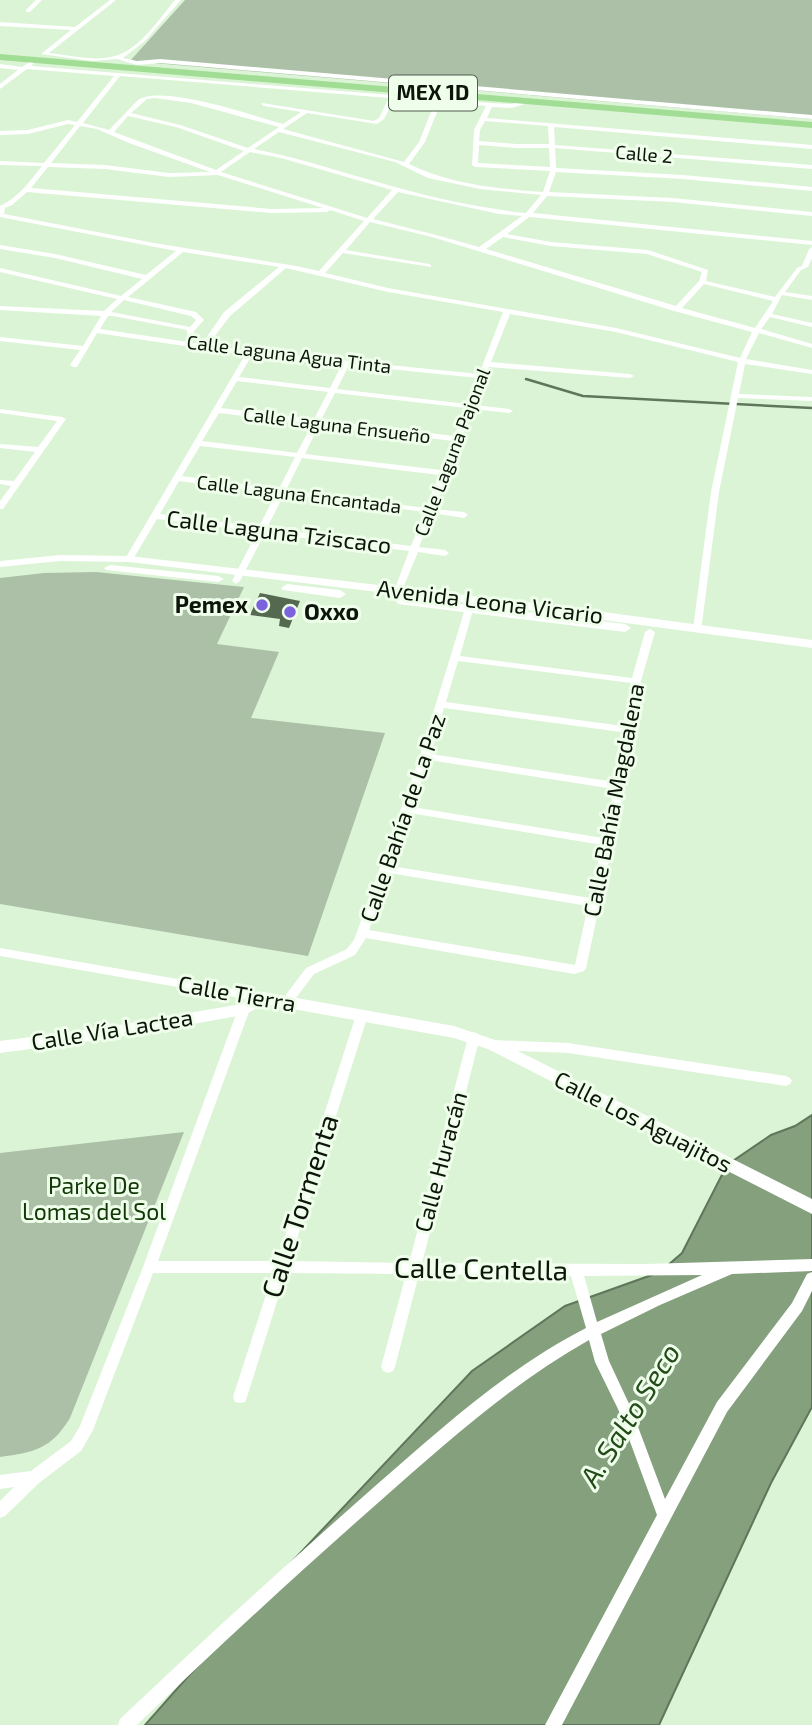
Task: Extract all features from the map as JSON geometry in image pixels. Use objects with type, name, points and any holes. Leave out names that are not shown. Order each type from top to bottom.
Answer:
[{"type":"highway","name":"MEX 1D","points":[[0,57],[25,65],[54,62],[812,125]]},
{"type":"street","points":[[28,10],[39,0]]},
{"type":"street","points":[[0,26],[74,33],[113,0]]},
{"type":"street","points":[[0,87],[25,65],[121,0]]},
{"type":"street","points":[[118,58],[139,44],[178,0]]},
{"type":"street","points":[[44,54],[118,58],[138,63],[160,61],[812,117]]},
{"type":"street","points":[[0,66],[25,65],[117,76],[490,105],[512,106],[529,102]]},
{"type":"street","points":[[1,212],[26,190],[117,76]]},
{"type":"street","points":[[0,80],[9,80]]},
{"type":"street","points":[[264,104],[375,123],[381,119],[393,96]]},
{"type":"street","points":[[110,133],[143,99],[151,97],[194,102],[406,164],[435,178],[480,187],[673,200],[812,214]]},
{"type":"street","points":[[490,105],[477,130],[475,165],[683,177],[812,189]]},
{"type":"street","points":[[0,163],[126,169],[169,176],[219,173],[306,110]]},
{"type":"street","points":[[406,164],[422,142],[434,112]]},
{"type":"street","points":[[128,114],[178,126],[248,150],[282,156],[458,204],[527,216],[812,243]]},
{"type":"street","points":[[483,119],[812,147]]},
{"type":"street","points":[[0,133],[36,131],[59,123],[78,123],[219,173],[368,220],[812,346]]},
{"type":"street","points":[[480,250],[527,216],[547,193],[553,170],[551,125]]},
{"type":"street","name":"Calle 2","points":[[477,143],[550,146],[812,167]]},
{"type":"street","points":[[320,274],[397,189]]},
{"type":"street","points":[[26,190],[272,211],[337,210]]},
{"type":"street","points":[[1,212],[320,274],[388,290],[616,330],[742,361],[812,372]]},
{"type":"street","points":[[501,235],[551,244],[662,255],[706,271],[702,282],[677,309]]},
{"type":"street","points":[[0,247],[55,256],[148,278]]},
{"type":"street","points":[[74,365],[105,314],[182,249]]},
{"type":"street","points":[[698,629],[709,527],[742,361],[756,331],[778,297],[799,269],[808,267],[812,249]]},
{"type":"street","points":[[342,251],[429,266]]},
{"type":"street","points":[[204,346],[227,314],[284,267]]},
{"type":"street","points":[[0,270],[193,314],[200,320],[191,330],[189,343]]},
{"type":"street","points":[[702,282],[778,297],[812,298]]},
{"type":"street","points":[[0,308],[105,314],[191,330]]},
{"type":"street","name":"Calle Laguna Pajonal","points":[[398,592],[507,312]]},
{"type":"street","points":[[768,315],[812,325]]},
{"type":"street","name":"Calle Laguna Agua Tinta","points":[[96,331],[250,353],[481,376]]},
{"type":"street","points":[[0,339],[85,348]]},
{"type":"street","points":[[129,559],[250,353]]},
{"type":"street","points":[[239,577],[347,362]]},
{"type":"street","points":[[486,365],[630,376]]},
{"type":"street","points":[[235,379],[509,411]]},
{"type":"street","points":[[734,396],[812,398]]},
{"type":"street","name":"Calle Laguna Ensueño","points":[[217,410],[457,439]]},
{"type":"street","points":[[0,411],[62,419],[0,507]]},
{"type":"street","points":[[198,443],[444,473]]},
{"type":"street","points":[[0,446],[40,450]]},
{"type":"street","name":"Calle Laguna Encantada","points":[[177,478],[464,515]]},
{"type":"street","points":[[0,482],[16,484]]},
{"type":"street","name":"Calle Laguna Tziscaco","points":[[155,516],[445,553]]},
{"type":"street","name":"Avenida Leona Vicario","points":[[0,564],[60,558],[129,559],[239,577],[812,644]]},
{"type":"street","name":"Avenida Leona Vicario","points":[[0,572],[58,567],[103,567],[398,592],[650,632],[812,653]]},
{"type":"street","name":"Calle Bahía de La Paz","points":[[286,1003],[310,971],[351,952],[363,933],[425,756],[471,604]]},
{"type":"street","name":"Calle Bahía Magdalena","points":[[363,933],[574,970],[580,968],[620,786],[624,744],[636,681],[650,632]]},
{"type":"street","points":[[456,658],[636,681]]},
{"type":"street","points":[[441,704],[628,730]]},
{"type":"street","points":[[425,756],[620,786]]},
{"type":"street","points":[[406,809],[607,842]]},
{"type":"street","points":[[387,869],[594,903]]},
{"type":"street","name":"Calle Tierra","points":[[1,952],[474,1037]]},
{"type":"street","name":"Calle Vía Lactea","points":[[0,1047],[107,1033],[244,1009],[263,998]]},
{"type":"street","points":[[0,1511],[34,1478],[76,1446],[86,1430],[244,1009]]},
{"type":"street","name":"Calle Tormenta","points":[[240,1397],[362,1015]]},
{"type":"street","name":"Calle Los Aguajitos","points":[[474,1037],[812,1207]]},
{"type":"street","name":"Calle Huracán","points":[[388,1367],[474,1037]]},
{"type":"street","points":[[493,1045],[568,1048],[786,1082]]},
{"type":"street","name":"Calle Centella","points":[[149,1267],[280,1265],[576,1272],[727,1270],[812,1265]]},
{"type":"street","points":[[126,1725],[254,1602],[433,1445],[539,1363],[592,1331],[727,1270]]},
{"type":"street","points":[[576,1272],[602,1363],[624,1408],[663,1513]]},
{"type":"street","points":[[553,1725],[663,1513],[722,1407],[797,1307],[812,1278]]},
{"type":"street","points":[[0,1482],[34,1478]]},
{"type":"green space","points":[[185,0],[812,0],[812,119],[130,61]]},
{"type":"green space","points":[[96,572],[244,587],[217,644],[279,652],[251,718],[385,733],[308,956],[0,904],[0,578],[44,573]]},
{"type":"green space","name":"Parke De Lomas del Sol","points":[[184,1132],[70,1418],[49,1443],[33,1451],[0,1457],[0,1153]]},
{"type":"water","name":"A. Salto Seco","points":[[812,1115],[812,1407],[771,1483],[659,1725],[145,1725],[254,1602],[472,1371],[565,1306],[660,1272],[682,1253],[727,1165],[771,1135],[795,1126]]},
{"type":"building","points":[[260,593],[300,601],[289,628],[279,626],[280,619],[250,615]]},
{"type":"waterway","points":[[526,379],[583,396],[812,408]]},
{"type":"place","name":"Pemex","points":[[262,605]]},
{"type":"place","name":"Oxxo","points":[[290,612]]}]
